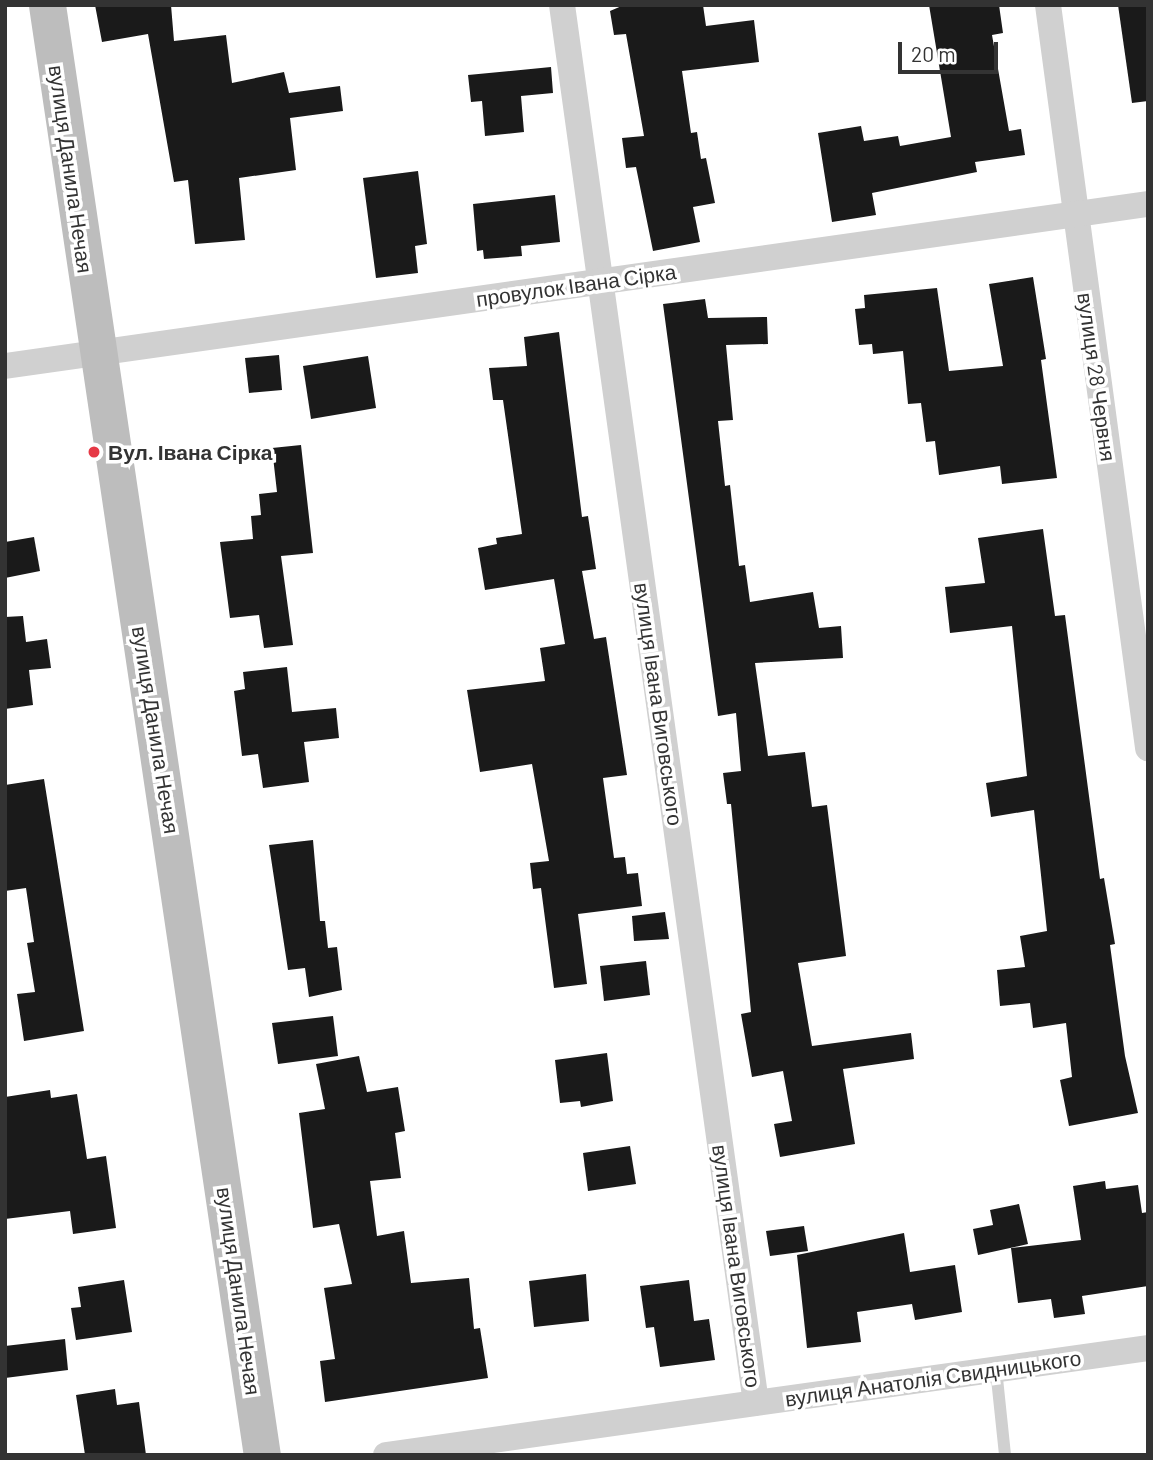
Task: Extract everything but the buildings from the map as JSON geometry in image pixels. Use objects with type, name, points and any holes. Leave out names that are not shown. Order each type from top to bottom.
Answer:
[{"type":"main road","name":"вулиця Данила Нечая","points":[[47,5],[262,1455]]},
{"type":"street","name":"вулиця Івана Виговського","points":[[562,5],[756,1403]]},
{"type":"street","name":"вулиця 28 Червня","points":[[1048,5],[1148,748]]},
{"type":"street","name":"провулок Івана Сірка","points":[[5,366],[1148,204]]},
{"type":"street","name":"вулиця Анатолія Свидницького","points":[[386,1455],[1148,1348]]},
{"type":"lane","points":[[996,1369],[1005,1455]]},
{"type":"place","name":"Вул. Івана Сірка","points":[[94,452]]}]
